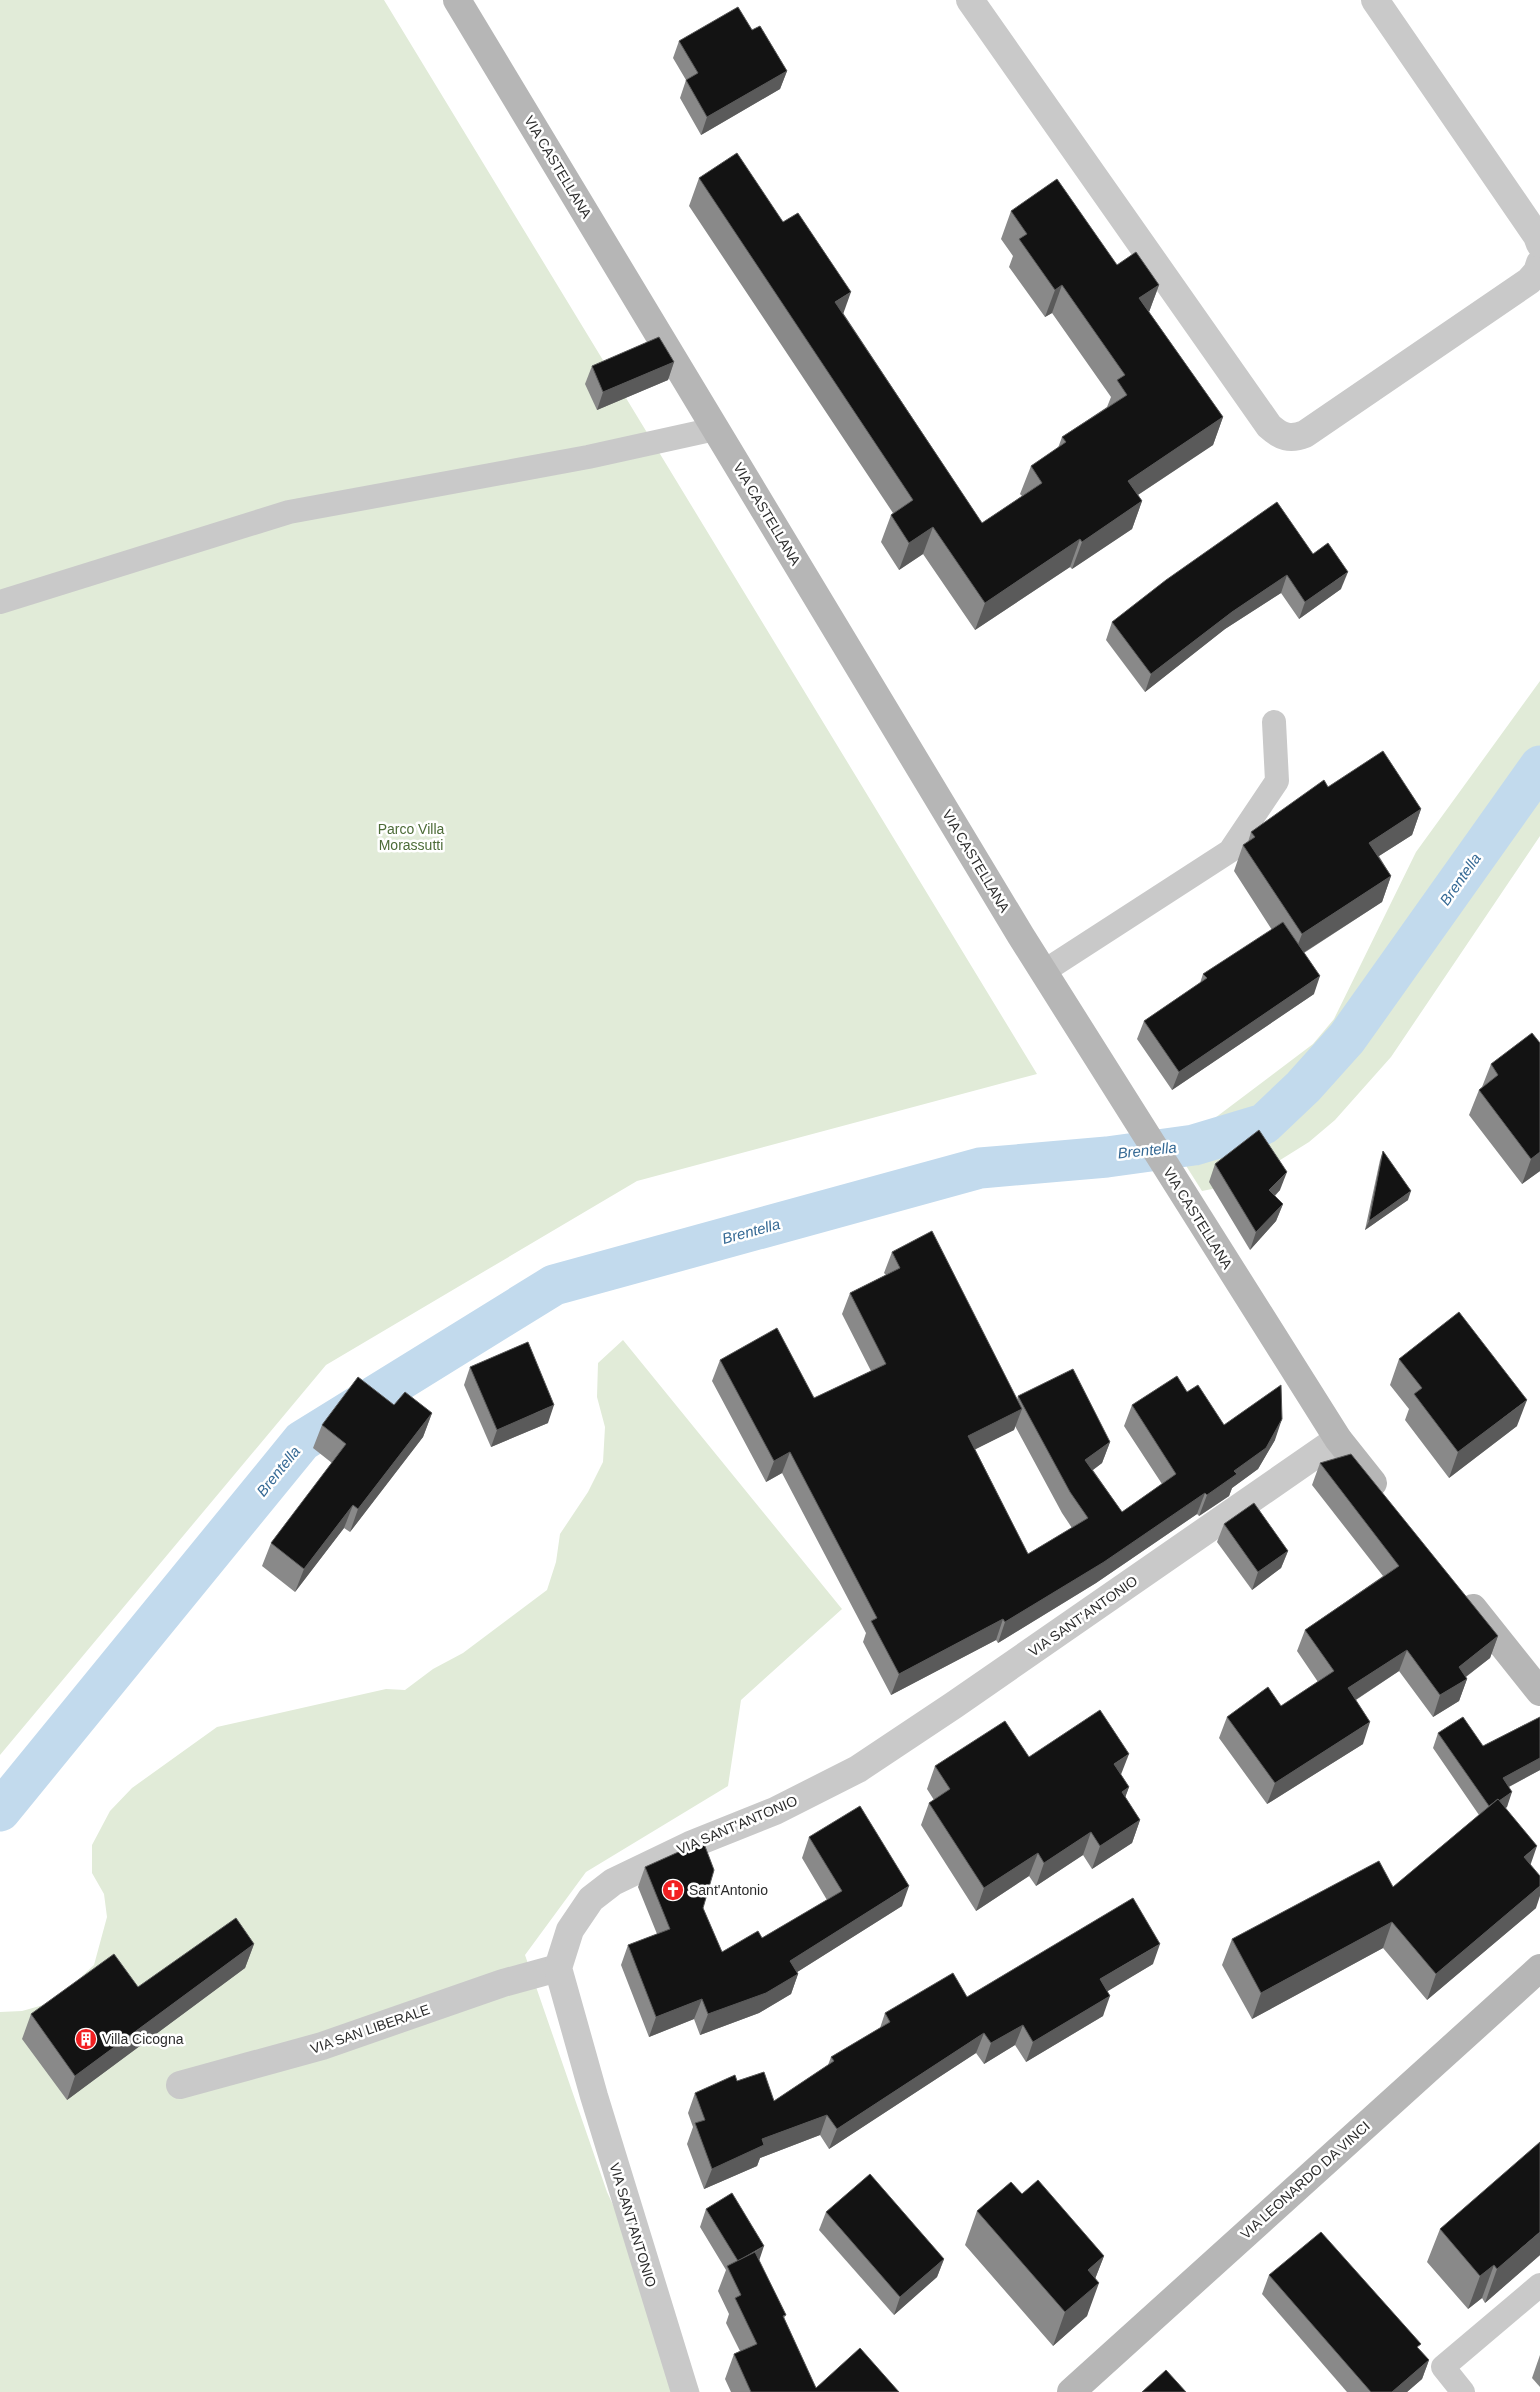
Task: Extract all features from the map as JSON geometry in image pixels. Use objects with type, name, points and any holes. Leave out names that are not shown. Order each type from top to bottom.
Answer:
[{"type":"main road","name":"VIA CASTELLANA","points":[[457,0],[1043,972],[1338,1440],[1387,1501]]},
{"type":"main road","points":[[1460,1592],[1540,1692]]},
{"type":"main road","name":"VIA LEONARDO DA VINCI","points":[[1071,2392],[1540,1968]]},
{"type":"street","points":[[970,0],[1269,426],[1277,434],[1287,438],[1305,434],[1529,281],[1537,272],[1540,263]]},
{"type":"street","points":[[1375,0],[1532,228],[1540,244]]},
{"type":"street","name":"VIA SANT'ANTONIO","points":[[685,2392],[597,2106],[558,1968],[570,1930],[591,1899],[613,1882],[690,1845],[775,1812],[858,1769],[1338,1440]]},
{"type":"street","name":"VIA SAN LIBERALE","points":[[180,2085],[322,2046],[503,1983],[558,1968]]},
{"type":"lane","points":[[0,602],[289,512],[588,457],[715,429]]},
{"type":"lane","points":[[1043,972],[1230,851],[1277,781],[1274,722]]},
{"type":"lane","points":[[1463,2392],[1442,2368],[1540,2284]]},
{"type":"green space","name":"Parco Villa Morassutti","points":[[0,0],[384,0],[1037,1074],[637,1181],[326,1365],[0,1755]]},
{"type":"green space","points":[[1540,681],[1540,836],[1391,1057],[1335,1120],[1309,1142],[1277,1162],[1217,1188],[1202,1191],[1171,1142],[1199,1130],[1313,1044],[1334,1019],[1416,852]]},
{"type":"green space","points":[[623,1340],[842,1609],[741,1700],[728,1786],[586,1872],[525,1955],[607,2192],[700,2392],[0,2392],[0,2012],[22,2011],[54,2002],[94,1965],[107,1917],[104,1894],[92,1873],[92,1845],[110,1811],[132,1788],[217,1727],[386,1689],[405,1690],[433,1669],[463,1653],[547,1590],[556,1562],[560,1534],[588,1492],[603,1462],[605,1427],[597,1397],[598,1363]]},
{"type":"building","points":[[738,7],[752,30],[760,26],[787,71],[707,117],[686,80],[698,73],[679,41]]},
{"type":"building","points":[[737,153],[783,222],[798,213],[851,292],[835,302],[982,523],[1042,483],[1031,466],[1066,442],[1062,437],[1127,395],[1117,380],[1125,375],[1062,285],[1055,290],[1019,239],[1027,234],[1011,211],[1057,179],[1117,265],[1136,252],[1159,285],[1139,298],[1223,417],[1128,481],[1142,501],[1082,542],[1080,539],[985,603],[933,527],[909,543],[891,515],[913,500],[699,178]]},
{"type":"building","points":[[659,337],[674,362],[603,392],[592,366]]},
{"type":"building","points":[[1277,502],[1313,554],[1328,543],[1348,572],[1305,602],[1287,575],[1232,612],[1151,674],[1112,622],[1166,580]]},
{"type":"building","points":[[1383,751],[1421,809],[1369,843],[1391,876],[1302,934],[1243,845],[1255,837],[1251,832],[1324,780],[1328,787]]},
{"type":"building","points":[[1283,922],[1320,976],[1179,1072],[1144,1021],[1207,978],[1203,974]]},
{"type":"building","points":[[1532,1033],[1540,1043],[1540,1152],[1531,1159],[1479,1090],[1498,1075],[1491,1064]]},
{"type":"building","points":[[1259,1130],[1287,1172],[1269,1190],[1283,1204],[1256,1232],[1215,1164]]},
{"type":"building","points":[[1383,1151],[1411,1191],[1369,1221]]},
{"type":"building","points":[[932,1231],[1022,1409],[968,1436],[1028,1554],[1088,1518],[1070,1492],[1018,1396],[1073,1369],[1110,1442],[1085,1460],[1122,1512],[1176,1474],[1132,1405],[1177,1376],[1187,1392],[1198,1385],[1224,1425],[1281,1385],[1282,1419],[1266,1448],[1234,1471],[1237,1474],[1207,1495],[1205,1493],[1104,1562],[1005,1622],[1003,1619],[899,1674],[871,1621],[877,1618],[790,1452],[774,1461],[720,1360],[777,1328],[814,1398],[886,1364],[850,1293],[900,1268],[892,1252]]},
{"type":"building","points":[[1459,1312],[1527,1400],[1458,1452],[1414,1394],[1422,1388],[1399,1359]]},
{"type":"building","points":[[528,1342],[554,1405],[497,1430],[470,1367]]},
{"type":"building","points":[[358,1377],[394,1405],[405,1392],[432,1413],[358,1509],[353,1505],[304,1569],[271,1543],[346,1444],[322,1425]]},
{"type":"building","points":[[1351,1454],[1498,1636],[1459,1667],[1467,1679],[1440,1695],[1407,1650],[1348,1688],[1370,1722],[1275,1783],[1227,1717],[1268,1687],[1281,1706],[1334,1671],[1305,1630],[1399,1566],[1320,1463]]},
{"type":"building","points":[[1254,1503],[1288,1551],[1258,1572],[1224,1524]]},
{"type":"building","points":[[1100,1710],[1129,1754],[1114,1764],[1129,1787],[1122,1792],[1140,1820],[1100,1846],[1091,1832],[1044,1863],[1038,1853],[984,1888],[929,1803],[950,1789],[935,1766],[1005,1721],[1029,1757]]},
{"type":"building","points":[[1463,1717],[1483,1746],[1540,1717],[1540,1758],[1503,1778],[1512,1792],[1489,1806],[1438,1733]]},
{"type":"building","points":[[1498,1799],[1537,1846],[1524,1857],[1540,1876],[1540,1886],[1436,1974],[1392,1922],[1261,1993],[1232,1939],[1379,1861],[1393,1887]]},
{"type":"building","points":[[860,1806],[909,1886],[790,1961],[798,1974],[766,1993],[708,2014],[702,1999],[656,2017],[628,1945],[670,1929],[645,1867],[703,1841],[714,1870],[703,1908],[722,1952],[758,1931],[762,1938],[842,1891],[809,1837]]},
{"type":"building","points":[[1133,1898],[1160,1944],[1100,1979],[1110,1996],[1033,2042],[1023,2025],[991,2043],[984,2033],[837,2129],[827,2115],[762,2139],[764,2145],[712,2169],[695,2123],[705,2120],[695,2093],[735,2075],[737,2081],[764,2072],[774,2101],[834,2061],[831,2057],[890,2022],[885,2013],[953,1973],[967,1997]]},
{"type":"building","points":[[236,1918],[254,1944],[75,2076],[31,2014],[114,1954],[138,1987]]},
{"type":"building","points":[[1540,2142],[1540,2232],[1497,2269],[1494,2265],[1480,2276],[1440,2229]]},
{"type":"building","points":[[870,2174],[944,2259],[900,2297],[826,2212]]},
{"type":"building","points":[[1038,2180],[1104,2256],[1088,2270],[1099,2283],[1065,2312],[977,2211],[1011,2182],[1022,2194]]},
{"type":"building","points":[[732,2193],[764,2246],[738,2261],[706,2209]]},
{"type":"building","points":[[1321,2232],[1421,2344],[1417,2347],[1429,2360],[1392,2392],[1371,2392],[1269,2275]]},
{"type":"building","points":[[755,2252],[786,2315],[783,2316],[816,2388],[860,2348],[899,2392],[751,2392],[734,2354],[757,2344],[735,2298],[741,2295],[727,2266]]},
{"type":"building","points":[[1166,2370],[1186,2392],[1142,2392]]},
{"type":"waterway","name":"Brentella","points":[[0,1811],[302,1441],[554,1285],[980,1168],[1107,1157],[1194,1145],[1264,1124],[1303,1087],[1347,1038],[1540,766]]},
{"type":"place","name":"Sant'Antonio","points":[[673,1890]]},
{"type":"place","name":"Villa Cicogna","points":[[86,2039]]}]
